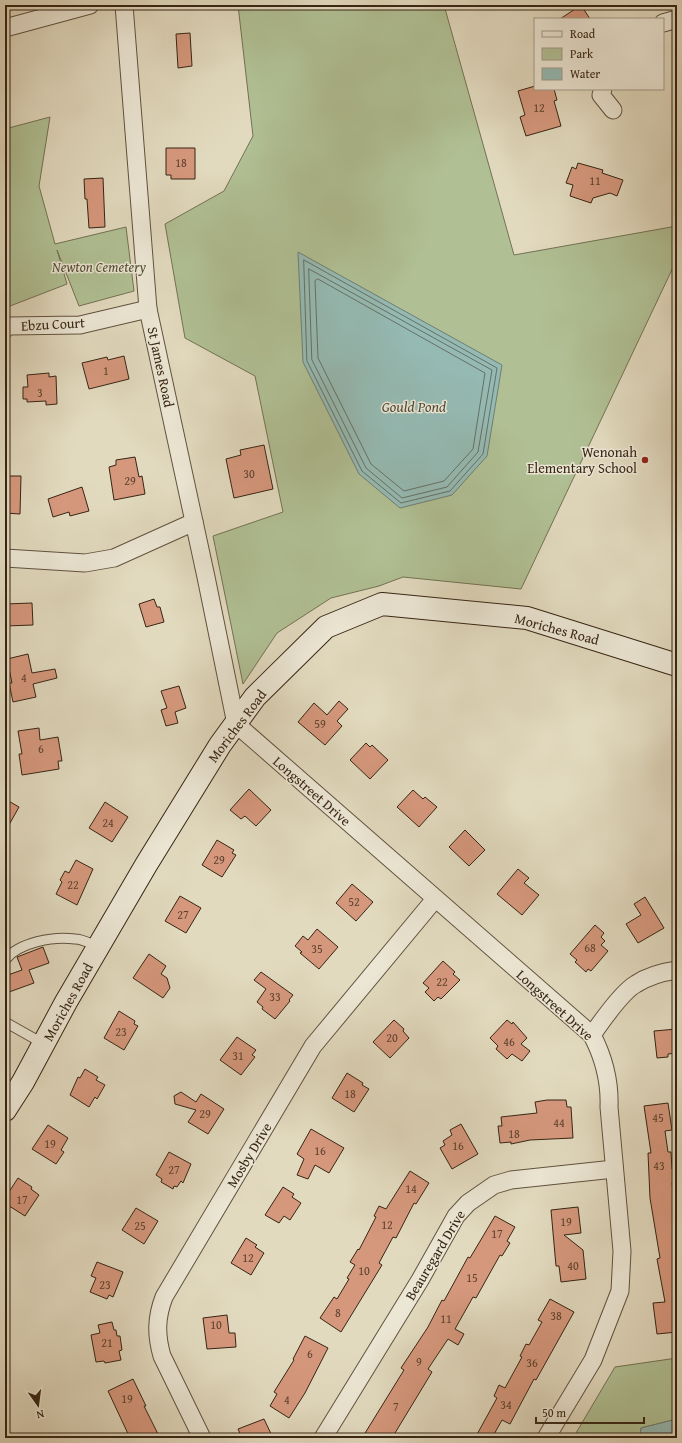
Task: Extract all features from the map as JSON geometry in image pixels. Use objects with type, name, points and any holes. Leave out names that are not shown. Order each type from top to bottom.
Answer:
[{"type":"street","points":[[5,28],[90,5]]},
{"type":"street","name":"St James Road","points":[[124,5],[148,308],[236,724]]},
{"type":"street","points":[[664,23],[677,19]]},
{"type":"street","points":[[603,90],[601,95],[614,110]]},
{"type":"street","name":"Ebzu Court","points":[[5,329],[9,326],[80,325],[148,308]]},
{"type":"street","points":[[5,558],[86,563],[114,558],[194,522]]},
{"type":"street","name":"Moriches Road","points":[[5,1110],[23,1082],[99,947],[220,745],[255,697],[326,627],[382,604],[527,618],[677,664]]},
{"type":"street","name":"Longstreet Drive","points":[[236,724],[592,1035],[601,1052],[609,1091],[614,1169],[622,1251],[620,1291],[593,1360],[546,1438]]},
{"type":"street","name":"Mosby Drive","points":[[202,1438],[162,1356],[158,1343],[158,1313],[164,1297],[313,1046],[435,899]]},
{"type":"street","points":[[592,1035],[612,1008],[635,984],[656,975],[677,970]]},
{"type":"street","name":"Beauregard Drive","points":[[323,1438],[420,1280],[456,1216],[468,1203],[494,1185],[511,1180],[614,1169]]},
{"type":"lane","points":[[5,960],[21,948],[55,938],[77,939],[99,947]]},
{"type":"lane","points":[[5,1022],[44,1044]]},
{"type":"green space","points":[[238,5],[444,5],[514,255],[677,226],[677,259],[521,589],[403,577],[379,586],[331,598],[277,633],[243,684],[213,536],[283,512],[255,376],[185,338],[165,224],[224,191],[253,136]]},
{"type":"green space","name":"Newton Cemetery","points":[[50,117],[39,186],[55,244],[126,227],[134,291],[79,306],[57,250],[67,284],[5,308],[5,129]]},
{"type":"green space","points":[[677,1358],[677,1419],[641,1428],[640,1438],[573,1438],[615,1367]]},
{"type":"water","name":"Gould Pond","points":[[298,252],[502,365],[487,456],[452,495],[400,508],[359,474],[303,362]]},
{"type":"water","points":[[677,1419],[677,1438],[640,1438],[641,1428]]},
{"type":"building","points":[[581,5],[589,18],[562,18]]},
{"type":"building","points":[[190,33],[192,66],[178,68],[176,34]]},
{"type":"building","points":[[534,86],[534,90],[554,90],[557,100],[554,101],[561,126],[526,136],[520,117],[525,115],[518,91]]},
{"type":"building","points":[[166,148],[195,148],[195,179],[171,179],[171,175],[166,175]]},
{"type":"building","points":[[578,163],[603,170],[602,173],[623,180],[617,196],[610,193],[593,198],[591,203],[570,196],[573,185],[566,183],[572,167],[576,169]]},
{"type":"building","points":[[103,178],[105,227],[89,228],[84,179]]},
{"type":"building","points":[[124,356],[129,379],[89,389],[82,363],[107,357],[108,360]]},
{"type":"building","points":[[49,373],[49,377],[56,376],[57,404],[46,405],[46,401],[27,402],[27,399],[23,399],[23,387],[28,387],[27,375]]},
{"type":"building","points":[[264,445],[273,489],[234,498],[226,459],[241,455],[240,450]]},
{"type":"building","points":[[135,457],[139,477],[142,476],[145,494],[114,500],[109,467],[116,465],[116,460]]},
{"type":"building","points":[[5,476],[21,476],[20,514],[5,513]]},
{"type":"building","points":[[82,487],[89,511],[70,516],[69,512],[53,517],[48,499]]},
{"type":"building","points":[[154,599],[157,607],[160,607],[164,622],[146,627],[139,604]]},
{"type":"building","points":[[32,603],[33,625],[5,626],[5,604]]},
{"type":"building","points":[[28,654],[32,673],[55,669],[57,678],[33,684],[36,697],[13,702],[9,683],[12,683],[7,659]]},
{"type":"building","points":[[179,686],[186,708],[175,712],[178,723],[166,726],[161,710],[167,708],[161,691]]},
{"type":"building","points":[[339,701],[348,709],[337,721],[342,726],[325,745],[298,722],[314,703],[327,715]]},
{"type":"building","points":[[39,728],[40,740],[58,737],[62,761],[58,761],[59,769],[22,775],[19,754],[22,754],[18,731]]},
{"type":"building","points":[[366,743],[370,747],[372,745],[388,760],[370,779],[350,760]]},
{"type":"building","points":[[249,789],[271,810],[256,826],[245,816],[241,819],[230,810]]},
{"type":"building","points":[[413,790],[423,799],[425,797],[437,807],[419,827],[397,807]]},
{"type":"building","points":[[5,799],[19,807],[5,832]]},
{"type":"building","points":[[105,802],[128,817],[112,842],[89,828]]},
{"type":"building","points":[[465,830],[485,850],[469,866],[449,847]]},
{"type":"building","points":[[217,840],[234,850],[232,853],[236,855],[222,877],[202,865]]},
{"type":"building","points":[[76,860],[93,869],[77,905],[56,894],[62,882],[60,880],[65,871],[69,873]]},
{"type":"building","points":[[518,869],[529,878],[524,883],[539,895],[522,915],[497,894]]},
{"type":"building","points":[[352,884],[373,902],[356,921],[336,903]]},
{"type":"building","points":[[180,896],[201,908],[186,933],[165,921]]},
{"type":"building","points":[[645,897],[664,928],[638,943],[626,924],[641,915],[634,904]]},
{"type":"building","points":[[595,925],[604,933],[601,937],[605,941],[601,945],[608,951],[591,971],[588,969],[586,972],[575,962],[577,960],[570,954]]},
{"type":"building","points":[[317,929],[338,947],[319,969],[300,953],[302,952],[295,946],[303,936],[308,940]]},
{"type":"building","points":[[43,947],[49,963],[29,970],[34,983],[9,992],[5,976],[22,970],[17,957]]},
{"type":"building","points":[[149,954],[166,966],[161,974],[167,978],[170,988],[163,998],[133,978]]},
{"type":"building","points":[[443,961],[455,972],[453,974],[460,980],[441,999],[438,997],[434,1001],[425,992],[429,988],[423,983]]},
{"type":"building","points":[[261,972],[293,995],[275,1019],[262,1009],[263,1007],[257,1002],[266,989],[254,980]]},
{"type":"building","points":[[119,1011],[135,1021],[134,1024],[138,1026],[124,1050],[104,1038]]},
{"type":"building","points":[[394,1020],[404,1029],[403,1031],[409,1038],[390,1058],[373,1042]]},
{"type":"building","points":[[507,1020],[512,1024],[513,1022],[527,1038],[521,1044],[530,1051],[522,1061],[512,1054],[507,1059],[496,1049],[498,1046],[490,1038]]},
{"type":"building","points":[[677,1029],[677,1053],[668,1054],[668,1057],[657,1058],[654,1031]]},
{"type":"building","points":[[237,1037],[256,1050],[252,1055],[255,1057],[241,1075],[220,1060]]},
{"type":"building","points":[[85,1069],[98,1077],[96,1080],[105,1085],[97,1099],[95,1097],[89,1107],[70,1095],[78,1077],[80,1078]]},
{"type":"building","points":[[347,1073],[363,1083],[362,1085],[369,1089],[354,1112],[332,1098]]},
{"type":"building","points":[[181,1092],[196,1102],[201,1094],[224,1109],[208,1134],[188,1122],[196,1110],[175,1104],[174,1096]]},
{"type":"building","points":[[547,1100],[566,1100],[567,1107],[571,1107],[573,1138],[530,1140],[511,1144],[511,1142],[500,1143],[498,1126],[502,1126],[501,1117],[537,1113],[535,1102]]},
{"type":"building","points":[[668,1103],[672,1130],[665,1131],[668,1152],[671,1152],[672,1169],[676,1169],[677,1182],[672,1183],[677,1217],[677,1332],[657,1334],[653,1303],[665,1302],[657,1259],[660,1258],[650,1198],[648,1153],[651,1153],[644,1106]]},
{"type":"building","points":[[461,1124],[478,1154],[452,1169],[440,1148],[445,1145],[443,1141],[452,1135],[450,1130]]},
{"type":"building","points":[[48,1125],[68,1138],[61,1150],[64,1152],[56,1164],[32,1149]]},
{"type":"building","points":[[311,1129],[344,1148],[329,1173],[315,1165],[308,1179],[297,1175],[304,1159],[297,1154]]},
{"type":"building","points":[[169,1152],[191,1164],[183,1183],[181,1181],[177,1187],[174,1186],[173,1189],[161,1182],[162,1179],[156,1175]]},
{"type":"building","points":[[410,1171],[429,1183],[416,1204],[414,1203],[396,1238],[393,1237],[379,1263],[382,1265],[341,1332],[320,1318],[334,1297],[337,1299],[349,1279],[347,1278],[355,1265],[350,1262],[358,1249],[359,1250],[376,1217],[374,1216],[379,1206],[386,1209]]},
{"type":"building","points":[[18,1178],[32,1187],[31,1189],[39,1195],[25,1216],[6,1204],[10,1197],[7,1195]]},
{"type":"building","points":[[283,1187],[294,1194],[292,1197],[301,1203],[290,1220],[284,1216],[279,1223],[265,1215]]},
{"type":"building","points":[[578,1207],[581,1233],[564,1235],[583,1250],[586,1279],[561,1282],[559,1266],[556,1266],[551,1210]]},
{"type":"building","points":[[136,1208],[158,1221],[144,1244],[122,1230]]},
{"type":"building","points":[[495,1216],[515,1227],[507,1241],[510,1243],[502,1256],[500,1255],[476,1298],[473,1297],[455,1329],[464,1334],[458,1345],[448,1339],[428,1369],[432,1372],[392,1438],[362,1438],[404,1370],[401,1368],[428,1327],[442,1300],[444,1301],[468,1257],[470,1258]]},
{"type":"building","points":[[246,1238],[257,1245],[255,1247],[264,1253],[251,1275],[231,1263]]},
{"type":"building","points":[[97,1262],[123,1272],[113,1297],[109,1295],[107,1299],[90,1292],[96,1278],[91,1276]]},
{"type":"building","points":[[550,1299],[574,1312],[536,1380],[534,1379],[510,1424],[502,1420],[492,1438],[475,1438],[497,1398],[494,1396],[499,1385],[505,1388],[522,1357],[520,1356],[526,1344],[529,1345],[542,1322],[538,1320]]},
{"type":"building","points":[[227,1315],[229,1333],[235,1333],[236,1347],[207,1349],[203,1318]]},
{"type":"building","points":[[112,1322],[117,1336],[120,1336],[122,1350],[119,1351],[121,1360],[105,1363],[104,1361],[96,1362],[91,1335],[100,1333],[98,1325]]},
{"type":"building","points":[[305,1336],[328,1348],[305,1393],[289,1418],[270,1406],[277,1394],[274,1392],[294,1360],[293,1359]]},
{"type":"building","points":[[133,1379],[146,1406],[144,1406],[160,1438],[130,1438],[108,1391]]},
{"type":"building","points":[[264,1419],[273,1438],[242,1438],[238,1429]]},
{"type":"place","name":"Wenonah Elementary School","points":[[645,460]]}]
